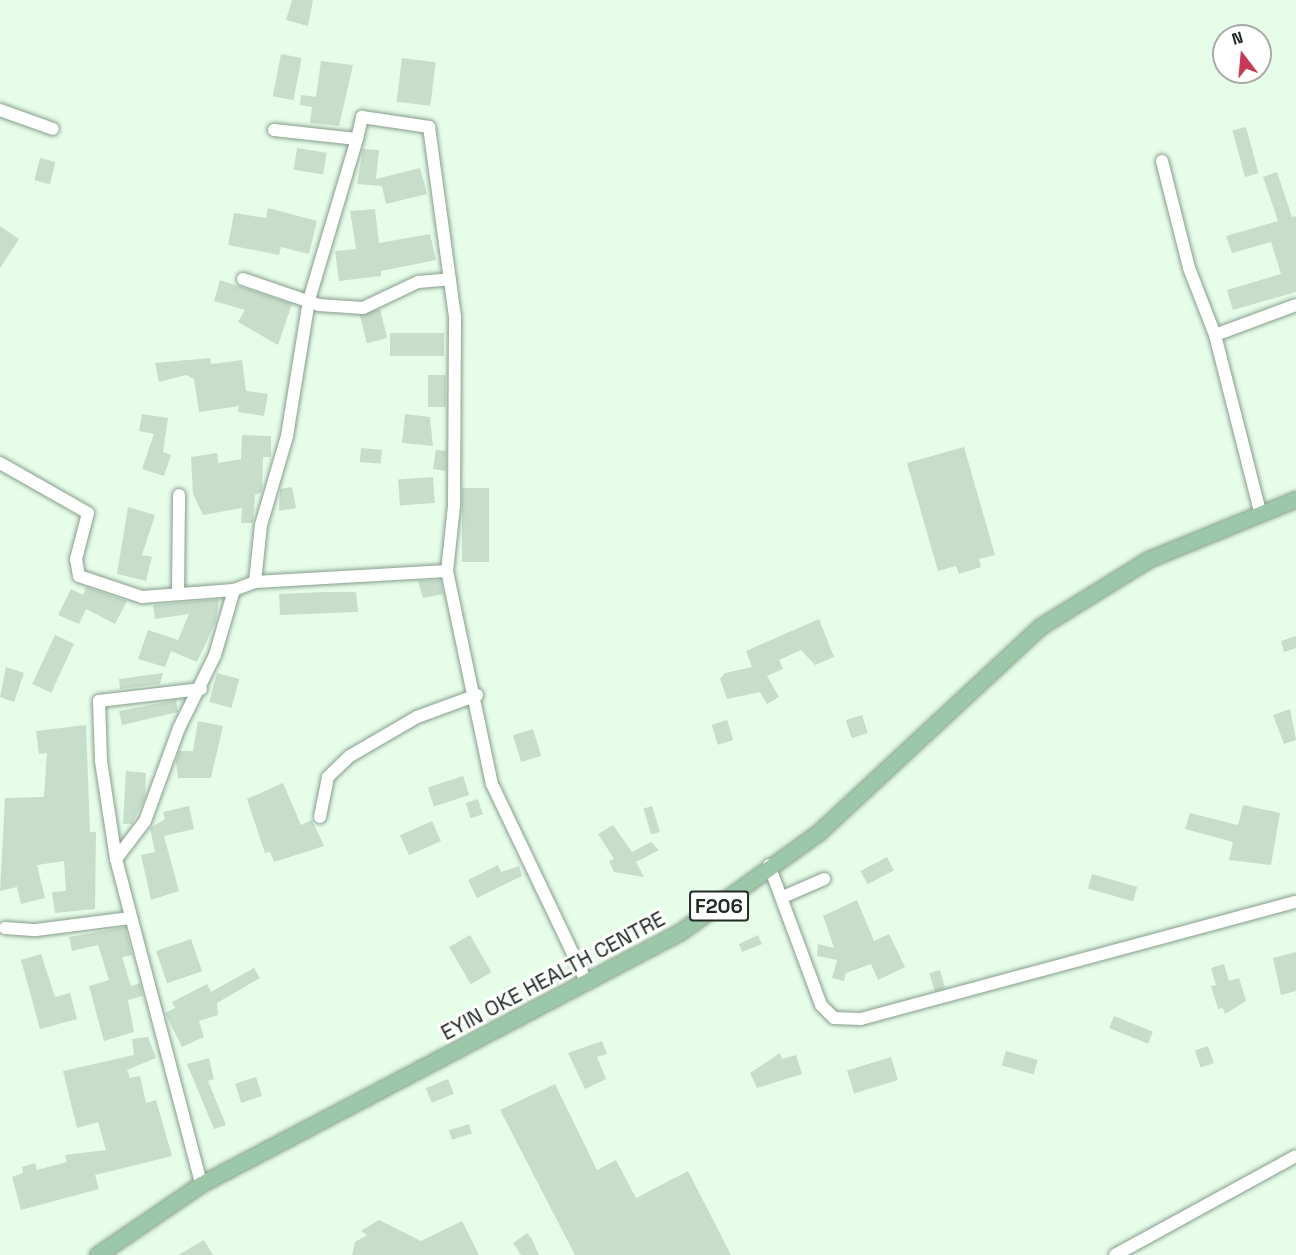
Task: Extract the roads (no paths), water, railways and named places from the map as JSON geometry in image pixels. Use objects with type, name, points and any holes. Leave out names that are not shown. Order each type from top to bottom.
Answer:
[{"type":"main road","name":"EYIN OKE HEALTH CENTRE","points":[[96,1255],[201,1184],[587,983],[680,932],[769,865],[775,866],[818,833],[1041,626],[1149,559],[1296,499]]},
{"type":"street","points":[[0,110],[53,129]]},
{"type":"street","points":[[255,582],[261,525],[287,436],[309,300],[362,117],[429,127],[450,279],[455,376],[447,571],[477,695],[492,784],[587,983]]},
{"type":"street","points":[[274,130],[357,139]]},
{"type":"street","points":[[1162,160],[1189,268],[1215,335],[1260,512]]},
{"type":"street","points":[[243,279],[309,300],[363,308],[404,286],[450,279]]},
{"type":"street","points":[[1215,335],[1296,305]]},
{"type":"street","points":[[0,464],[87,513],[76,559],[79,576],[142,597],[234,590],[255,582],[447,571]]},
{"type":"street","points":[[178,495],[178,594]]},
{"type":"street","points":[[116,859],[145,821],[178,728],[201,689],[234,590]]},
{"type":"street","points":[[201,689],[99,701],[101,761],[116,859],[201,1184]]},
{"type":"street","points":[[320,817],[328,777],[350,756],[417,717],[477,695]]},
{"type":"street","points":[[769,865],[783,897],[821,1005],[834,1018],[861,1019],[1296,902]]},
{"type":"street","points":[[783,897],[824,879]]},
{"type":"street","points":[[5,928],[36,930],[130,918]]},
{"type":"street","points":[[1115,1255],[1296,1156]]}]
